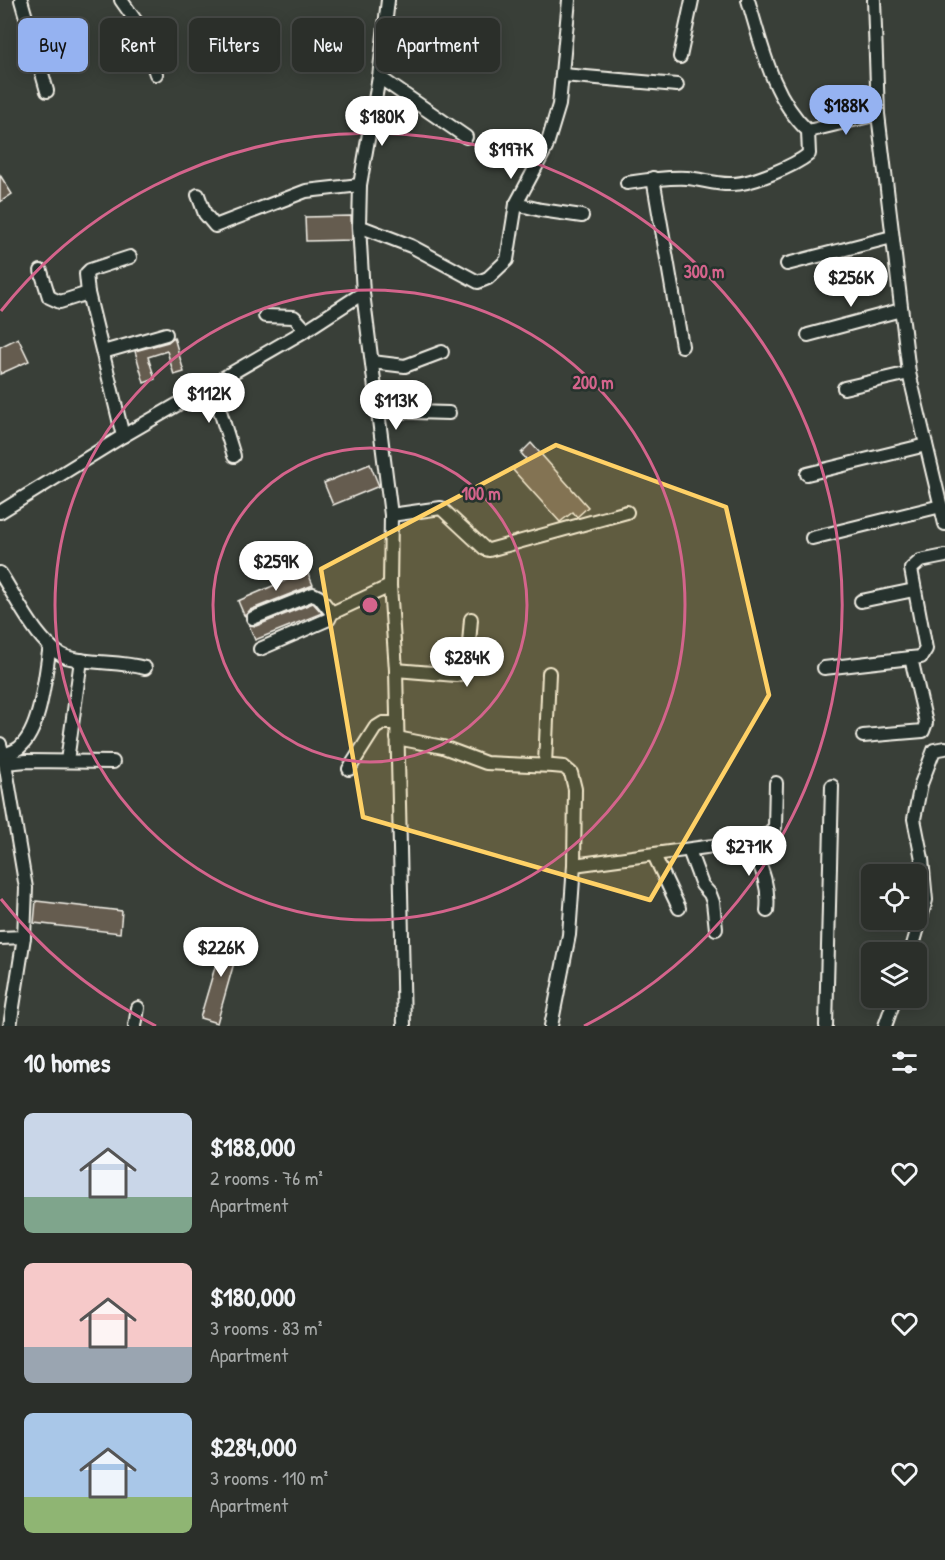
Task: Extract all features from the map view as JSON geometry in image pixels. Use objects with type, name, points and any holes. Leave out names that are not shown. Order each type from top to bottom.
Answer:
[{"type":"street","points":[[21,0],[47,91]]},
{"type":"street","points":[[122,0],[140,27],[156,74]]},
{"type":"street","points":[[388,0],[379,77],[360,185],[359,226],[363,293],[391,515],[390,586],[396,670],[404,1026]]},
{"type":"street","points":[[359,226],[411,246],[478,282],[493,274],[507,260],[516,204],[546,148],[559,105],[569,0]]},
{"type":"street","points":[[680,57],[692,0]]},
{"type":"street","points":[[627,183],[653,178],[686,178],[733,184],[756,179],[801,161],[809,154],[808,131],[794,118],[776,85],[748,0]]},
{"type":"street","points":[[874,0],[878,114],[909,373],[945,524]]},
{"type":"street","points":[[563,75],[677,85]]},
{"type":"street","points":[[379,77],[466,137]]},
{"type":"street","points":[[808,131],[878,114]]},
{"type":"street","points":[[653,178],[682,346]]},
{"type":"street","points":[[198,195],[206,214],[215,226],[306,191],[360,185]]},
{"type":"street","points":[[516,204],[582,216]]},
{"type":"street","points":[[788,264],[892,237]]},
{"type":"street","points":[[123,436],[88,293],[87,272],[130,257]]},
{"type":"street","points":[[41,271],[49,297],[60,302],[88,293]]},
{"type":"street","points":[[0,512],[123,436],[306,330],[363,293]]},
{"type":"street","points":[[808,335],[901,310]]},
{"type":"street","points":[[265,316],[294,317],[306,330]]},
{"type":"street","points":[[103,352],[166,334]]},
{"type":"street","points":[[372,362],[405,366],[442,352]]},
{"type":"street","points":[[844,388],[909,373]]},
{"type":"street","points":[[212,385],[234,456]]},
{"type":"street","points":[[379,411],[449,413]]},
{"type":"street","points":[[807,474],[926,445]]},
{"type":"street","points":[[812,538],[941,506]]},
{"type":"street","points":[[391,515],[441,508],[485,549],[489,550],[627,512]]},
{"type":"street","points":[[824,668],[921,657],[926,649],[911,569],[920,561],[945,556]]},
{"type":"street","points":[[0,573],[45,643],[66,657],[115,662],[145,669]]},
{"type":"street","points":[[260,649],[329,619],[332,613],[390,586]]},
{"type":"street","points":[[861,601],[914,590]]},
{"type":"street","points":[[252,618],[313,594],[319,597],[332,613]]},
{"type":"street","points":[[396,670],[456,675],[463,673],[466,668],[471,619]]},
{"type":"street","points":[[3,754],[20,747],[32,731],[50,646]]},
{"type":"street","points":[[863,736],[923,731],[926,723],[911,658]]},
{"type":"street","points":[[67,761],[81,660]]},
{"type":"street","points":[[545,765],[549,673]]},
{"type":"street","points":[[349,770],[375,728],[383,723],[397,723]]},
{"type":"street","points":[[397,738],[443,747],[486,763],[564,767],[571,773],[575,789],[574,865],[569,935],[551,1026]]},
{"type":"street","points":[[914,942],[926,900],[922,859],[914,819],[928,761],[934,750],[945,748]]},
{"type":"street","points":[[3,754],[27,761],[113,762]]},
{"type":"street","points":[[3,754],[26,888],[24,937],[10,1026]]},
{"type":"street","points":[[574,865],[750,841],[768,834],[775,827],[776,783]]},
{"type":"street","points":[[826,1026],[832,786]]},
{"type":"street","points":[[750,841],[765,877],[768,897],[767,911]]},
{"type":"street","points":[[689,850],[702,885],[710,894],[713,902],[716,929]]},
{"type":"street","points":[[654,855],[679,908]]},
{"type":"street","points":[[0,938],[24,937]]},
{"type":"street","points":[[135,1026],[138,1008]]},
{"type":"street","points":[[885,1026],[891,1008]]},
{"type":"highlighted area","points":[[556,445],[726,507],[769,695],[650,900],[363,817],[321,569]]},
{"type":"building","points":[[0,175],[12,194],[0,202]]},
{"type":"building","points":[[351,216],[352,240],[306,241],[305,217]]},
{"type":"building","points":[[174,337],[184,372],[174,375],[167,351],[148,357],[155,379],[144,383],[135,351],[168,342]]},
{"type":"building","points":[[18,338],[29,361],[0,374],[0,347]]},
{"type":"building","points":[[531,443],[588,507],[577,517],[573,512],[560,522],[513,470],[526,459],[521,453]]},
{"type":"building","points":[[370,464],[379,486],[333,505],[324,483]]},
{"type":"building","points":[[307,571],[313,585],[250,610],[244,615],[238,601]]},
{"type":"building","points":[[313,603],[322,613],[255,640],[249,625],[256,626]]},
{"type":"building","points":[[36,901],[122,911],[120,933],[34,923]]},
{"type":"building","points":[[225,933],[241,938],[217,1023],[200,1018]]}]
